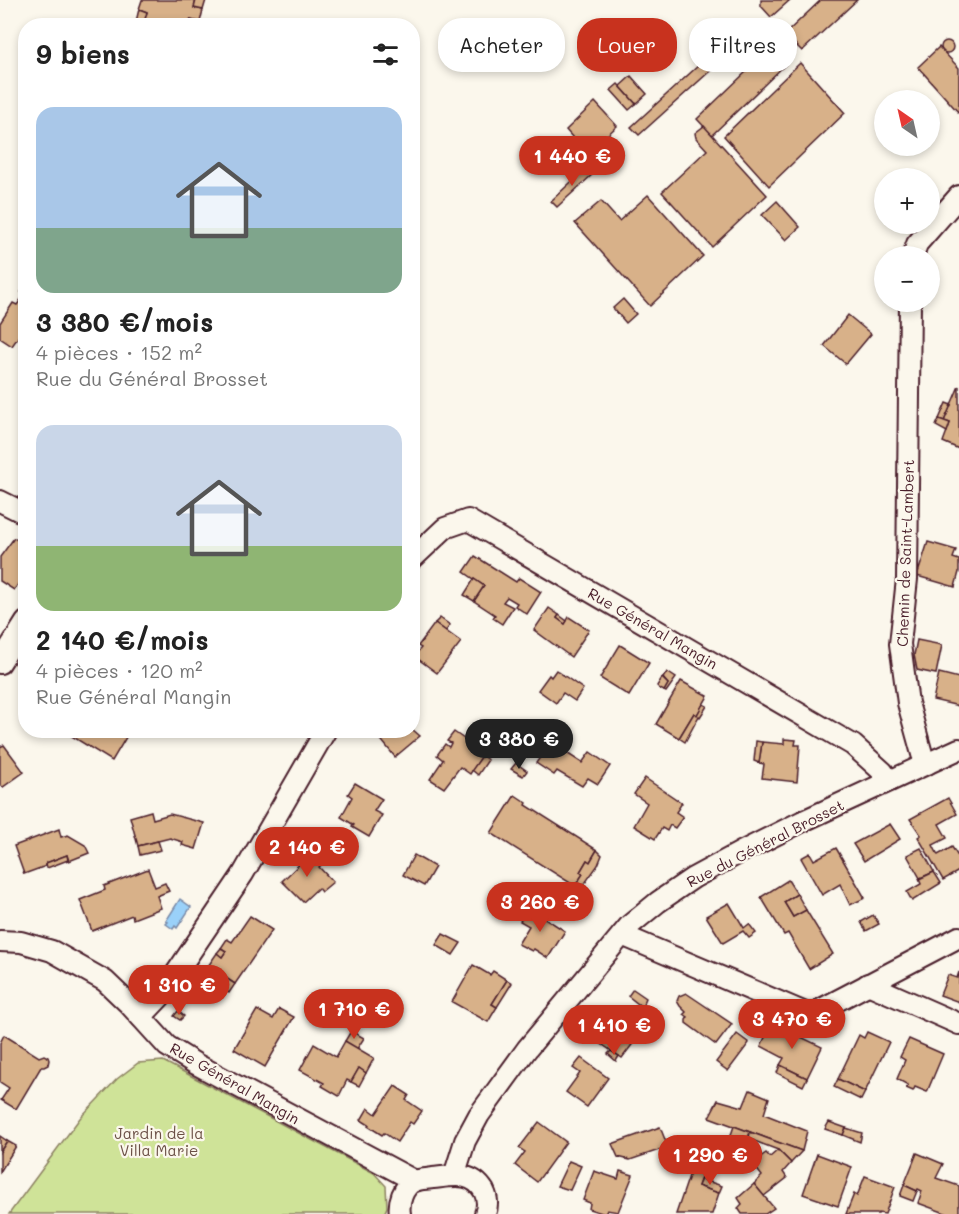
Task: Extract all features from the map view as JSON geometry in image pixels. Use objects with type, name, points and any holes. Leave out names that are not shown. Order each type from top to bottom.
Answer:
[{"type":"street","points":[[916,246],[959,196]]},
{"type":"street","name":"Chemin de Saint-Lambert","points":[[910,312],[907,579],[900,644],[908,703],[927,764]]},
{"type":"street","points":[[0,501],[18,510]]},
{"type":"street","name":"Rue Général Mangin","points":[[420,552],[446,528],[468,520],[853,745],[883,772],[889,781]]},
{"type":"street","points":[[0,663],[18,635]]},
{"type":"street","points":[[141,1017],[160,997],[243,874],[321,738]]},
{"type":"street","name":"Rue du Général Brosset","points":[[454,1176],[465,1141],[479,1115],[527,1049],[630,924],[693,878],[803,821],[959,749]]},
{"type":"street","points":[[622,935],[810,1015],[959,937]]},
{"type":"street","name":"Rue Général Mangin","points":[[0,940],[21,942],[52,951],[105,981],[167,1046],[196,1064],[415,1181]]},
{"type":"street","points":[[868,984],[959,1024]]},
{"type":"street","points":[[400,1214],[399,1201],[406,1189],[415,1181],[454,1176],[472,1178],[479,1184],[492,1212]]},
{"type":"green space","name":"Jardin de la Villa Marie","points":[[163,1061],[374,1173],[386,1186],[387,1207],[384,1214],[9,1214],[80,1118],[117,1079],[138,1063]]},
{"type":"water","points":[[180,899],[191,907],[177,928],[175,926],[173,929],[166,924],[168,922],[166,921]]},
{"type":"building","points":[[142,0],[196,0],[194,8],[203,10],[201,18],[145,18],[147,12],[139,9]]},
{"type":"building","points":[[196,0],[206,0],[203,10],[194,8]]},
{"type":"building","points":[[761,0],[790,0],[771,17],[761,6]]},
{"type":"building","points":[[821,0],[857,0],[802,51],[797,46],[797,23]]},
{"type":"building","points":[[139,9],[147,12],[145,18],[137,18]]},
{"type":"building","points":[[947,41],[953,47],[947,53],[941,47]]},
{"type":"building","points":[[939,47],[959,68],[959,113],[940,90],[918,67]]},
{"type":"building","points":[[800,63],[845,113],[769,186],[724,136],[791,72],[797,72],[797,66]]},
{"type":"building","points":[[691,72],[709,72],[639,135],[631,127]]},
{"type":"building","points":[[746,72],[778,72],[712,135],[697,119]]},
{"type":"building","points":[[631,76],[647,94],[636,104],[620,86]]},
{"type":"building","points":[[618,84],[636,104],[629,110],[611,90]]},
{"type":"building","points":[[595,102],[617,126],[587,154],[566,130]]},
{"type":"building","points":[[704,126],[767,195],[712,247],[662,192],[707,150],[696,138],[695,133]]},
{"type":"building","points":[[587,167],[593,174],[557,207],[551,201]]},
{"type":"building","points":[[648,195],[703,256],[650,306],[575,223],[601,201],[619,221]]},
{"type":"building","points":[[777,201],[800,227],[786,240],[762,215]]},
{"type":"building","points":[[623,299],[636,314],[626,323],[613,308]]},
{"type":"building","points":[[13,303],[17,305],[18,337],[12,346],[0,338],[0,323]]},
{"type":"building","points":[[848,315],[871,334],[846,364],[824,346]]},
{"type":"building","points":[[959,386],[959,449],[943,442],[950,423],[944,421]]},
{"type":"building","points":[[946,403],[951,405],[944,421],[939,419]]},
{"type":"building","points":[[939,419],[950,423],[947,432],[936,426]]},
{"type":"building","points":[[14,538],[18,541],[18,584],[14,590],[0,581],[0,557]]},
{"type":"building","points":[[928,542],[956,550],[953,558],[959,560],[959,572],[955,587],[917,576]]},
{"type":"building","points":[[475,556],[516,582],[519,578],[541,592],[527,614],[515,606],[517,603],[507,597],[503,602],[513,607],[502,624],[493,618],[495,615],[474,601],[484,586],[464,572]]},
{"type":"building","points":[[474,579],[484,586],[474,601],[464,595]]},
{"type":"building","points":[[549,608],[559,615],[557,618],[565,624],[569,617],[589,630],[571,657],[534,630]]},
{"type":"building","points":[[559,615],[567,621],[565,624],[557,618]]},
{"type":"building","points":[[440,618],[450,625],[446,631],[435,623]]},
{"type":"building","points":[[435,623],[461,642],[437,673],[420,660],[420,643]]},
{"type":"building","points":[[917,640],[942,645],[936,674],[917,670],[914,655]]},
{"type":"building","points":[[620,645],[649,663],[629,696],[600,678]]},
{"type":"building","points":[[556,670],[583,689],[575,701],[563,693],[556,703],[538,690],[549,675],[551,677]]},
{"type":"building","points":[[667,672],[676,678],[666,692],[664,691],[668,684],[663,678]]},
{"type":"building","points":[[939,673],[959,678],[959,706],[933,700]]},
{"type":"building","points":[[662,678],[668,684],[664,691],[657,686]]},
{"type":"building","points":[[681,681],[708,696],[697,715],[694,713],[679,738],[656,724]]},
{"type":"building","points":[[703,704],[707,706],[685,742],[679,738],[694,713],[697,715]]},
{"type":"building","points":[[480,731],[492,740],[486,749],[474,741]]},
{"type":"building","points":[[559,731],[570,739],[562,750],[582,763],[590,752],[610,766],[598,784],[588,778],[582,786],[557,771],[554,775],[536,763]]},
{"type":"building","points":[[454,732],[484,753],[470,774],[460,767],[444,788],[430,779],[443,760],[437,755],[445,744],[449,747],[451,743],[447,741]]},
{"type":"building","points":[[75,738],[126,738],[112,761]]},
{"type":"building","points":[[380,738],[418,738],[395,757]]},
{"type":"building","points":[[784,739],[796,740],[795,745],[800,745],[797,782],[762,778],[764,764],[759,763],[762,742],[784,744]]},
{"type":"building","points":[[756,741],[762,742],[759,763],[754,761]]},
{"type":"building","points":[[4,745],[24,772],[3,787],[0,785],[0,747]]},
{"type":"building","points":[[482,756],[488,760],[478,775],[472,770]]},
{"type":"building","points":[[516,763],[527,771],[523,776],[511,769]]},
{"type":"building","points":[[645,778],[682,803],[676,812],[683,817],[675,828],[670,825],[667,831],[662,828],[655,839],[634,826],[647,803],[634,794]]},
{"type":"building","points":[[355,783],[382,799],[374,811],[382,815],[369,837],[341,817],[352,797],[348,794]]},
{"type":"building","points":[[515,795],[527,803],[526,805],[597,850],[590,862],[587,860],[580,872],[583,874],[575,886],[491,833]]},
{"type":"building","points":[[948,798],[957,814],[939,824],[947,838],[933,845],[938,855],[952,847],[959,858],[959,871],[943,880],[918,837],[921,835],[910,819]]},
{"type":"building","points":[[151,811],[153,819],[170,814],[204,823],[196,849],[170,838],[138,846],[130,817]]},
{"type":"building","points":[[890,824],[900,839],[864,861],[853,844]]},
{"type":"building","points":[[59,829],[61,837],[68,835],[85,845],[89,853],[69,861],[67,855],[24,874],[14,846]]},
{"type":"building","points":[[158,841],[161,850],[140,855],[138,846]]},
{"type":"building","points":[[836,848],[865,898],[850,905],[840,884],[822,895],[801,858],[810,853],[814,860]]},
{"type":"building","points":[[921,848],[934,872],[920,878],[907,855]]},
{"type":"building","points":[[597,850],[602,855],[598,865],[583,886],[575,886],[583,874],[580,872],[587,860],[590,862]]},
{"type":"building","points":[[311,853],[322,864],[319,867],[333,882],[321,892],[318,888],[303,902],[282,881]]},
{"type":"building","points":[[67,855],[68,860],[47,868],[46,863]]},
{"type":"building","points":[[414,855],[435,867],[424,886],[403,875]]},
{"type":"building","points":[[148,869],[155,887],[165,883],[169,891],[157,896],[161,908],[133,919],[132,915],[92,931],[80,900],[105,890],[104,886]]},
{"type":"building","points":[[934,872],[941,883],[912,901],[907,892],[921,884],[919,879]]},
{"type":"building","points":[[788,880],[797,894],[784,902],[793,917],[806,910],[833,954],[809,969],[788,933],[784,935],[761,897]]},
{"type":"building","points":[[797,894],[806,910],[793,917],[784,902]]},
{"type":"building","points":[[729,903],[744,928],[749,924],[756,933],[749,938],[743,931],[723,943],[706,916]]},
{"type":"building","points":[[530,905],[539,910],[537,913],[565,931],[548,958],[534,949],[532,951],[518,944],[529,926],[520,921]]},
{"type":"building","points":[[873,915],[879,924],[866,931],[861,922]]},
{"type":"building","points":[[250,916],[272,930],[235,984],[218,973],[217,976],[206,969],[217,953],[222,957],[226,951],[221,948],[227,939],[232,942]]},
{"type":"building","points":[[443,934],[461,943],[453,955],[436,945]]},
{"type":"building","points":[[221,948],[226,951],[222,957],[217,953]]},
{"type":"building","points":[[473,965],[490,975],[493,971],[507,980],[492,1004],[497,1007],[488,1022],[452,1002]]},
{"type":"building","points":[[959,972],[959,1002],[940,995],[948,975],[957,978]]},
{"type":"building","points":[[218,973],[235,984],[229,993],[212,982]]},
{"type":"building","points":[[507,980],[512,983],[497,1007],[492,1004]]},
{"type":"building","points":[[633,989],[646,998],[642,1007],[628,996]]},
{"type":"building","points":[[686,993],[732,1024],[716,1045],[686,1023],[688,1017],[684,1014],[686,1012],[677,1001],[679,996]]},
{"type":"building","points":[[752,1006],[772,1013],[759,1030],[744,1020]]},
{"type":"building","points":[[279,1009],[294,1017],[265,1067],[234,1049],[257,1010],[273,1019]]},
{"type":"building","points":[[178,1011],[184,1016],[180,1020],[174,1016]]},
{"type":"building","points":[[614,1013],[641,1033],[622,1058],[600,1043],[606,1034],[602,1030]]},
{"type":"building","points":[[776,1025],[822,1047],[807,1078],[780,1065],[784,1058],[761,1046],[769,1029],[773,1030]]},
{"type":"building","points":[[351,1031],[364,1038],[357,1049],[345,1041]]},
{"type":"building","points":[[867,1032],[889,1042],[865,1092],[838,1079],[859,1035],[864,1038]]},
{"type":"building","points":[[737,1034],[749,1043],[728,1071],[716,1062]]},
{"type":"building","points":[[4,1035],[39,1057],[44,1055],[49,1060],[48,1065],[41,1067],[16,1109],[1,1100],[9,1088],[0,1082],[0,1043]]},
{"type":"building","points":[[909,1039],[943,1054],[927,1092],[915,1087],[913,1091],[906,1088],[908,1085],[897,1079],[905,1060],[900,1057]]},
{"type":"building","points":[[345,1041],[374,1058],[366,1073],[359,1068],[351,1082],[347,1080],[339,1096],[322,1086],[324,1083],[300,1070],[314,1044],[336,1057]]},
{"type":"building","points":[[611,1051],[619,1056],[616,1061],[608,1054]]},
{"type":"building","points":[[581,1058],[608,1078],[587,1107],[566,1092],[580,1073],[573,1068]]},
{"type":"building","points":[[780,1065],[807,1078],[803,1086],[777,1073]]},
{"type":"building","points":[[359,1068],[366,1073],[359,1086],[351,1082]]},
{"type":"building","points":[[838,1079],[865,1092],[861,1100],[834,1087]]},
{"type":"building","points":[[395,1086],[409,1095],[406,1100],[422,1111],[413,1124],[410,1122],[397,1142],[384,1133],[382,1135],[361,1120],[368,1108],[376,1114]]},
{"type":"building","points":[[750,1090],[769,1098],[764,1114],[807,1131],[802,1151],[709,1117],[718,1100],[743,1107]]},
{"type":"building","points":[[539,1122],[566,1142],[537,1182],[515,1165],[525,1152],[519,1148]]},
{"type":"building","points":[[829,1122],[846,1128],[843,1135],[825,1129]]},
{"type":"building","points":[[734,1126],[750,1132],[741,1159],[725,1153]]},
{"type":"building","points":[[660,1127],[668,1147],[630,1160],[618,1157],[612,1144]]},
{"type":"building","points":[[846,1128],[862,1133],[860,1142],[843,1135]]},
{"type":"building","points":[[750,1132],[802,1151],[791,1163],[778,1150],[749,1139]]},
{"type":"building","points":[[0,1136],[7,1141],[0,1152]]},
{"type":"building","points":[[7,1141],[16,1146],[0,1172],[0,1152]]},
{"type":"building","points":[[697,1142],[712,1147],[698,1186],[719,1193],[712,1214],[676,1214],[691,1170],[688,1169]]},
{"type":"building","points":[[778,1150],[791,1163],[783,1172],[787,1178],[764,1196],[754,1184],[762,1176],[752,1163],[766,1153],[770,1157]]},
{"type":"building","points":[[917,1153],[943,1164],[936,1178],[959,1186],[959,1214],[948,1214],[918,1203],[922,1191],[904,1185]]},
{"type":"building","points":[[817,1154],[852,1167],[838,1206],[803,1194]]},
{"type":"building","points":[[569,1161],[581,1166],[570,1190],[557,1186]]},
{"type":"building","points":[[594,1171],[618,1179],[620,1171],[633,1175],[618,1212],[607,1210],[605,1214],[589,1209],[590,1203],[583,1200]]},
{"type":"building","points":[[865,1176],[895,1187],[885,1214],[846,1214]]},
{"type":"building","points":[[701,1179],[722,1186],[719,1193],[698,1186]]},
{"type":"building","points":[[754,1184],[774,1208],[765,1214],[742,1214],[738,1208],[742,1204],[738,1198]]},
{"type":"building","points":[[904,1185],[917,1191],[913,1201],[900,1196]]}]
